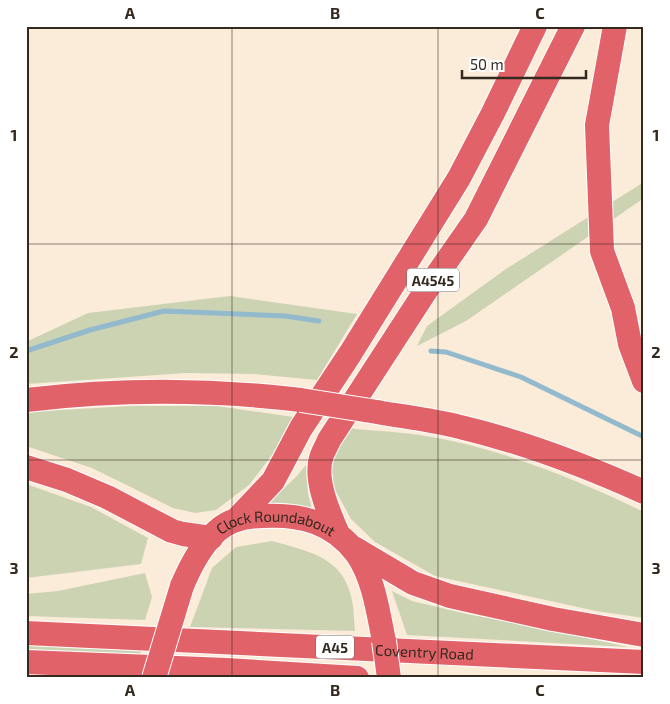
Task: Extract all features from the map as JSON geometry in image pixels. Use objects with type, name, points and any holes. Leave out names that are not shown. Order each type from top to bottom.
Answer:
[{"type":"highway","name":"A4545","points":[[236,520],[273,481],[301,428],[355,346],[459,178],[535,26]]},
{"type":"highway","name":"A4545","points":[[344,540],[326,507],[320,480],[321,456],[329,440],[423,295],[476,219],[573,26]]},
{"type":"highway","points":[[615,26],[597,125],[602,251],[623,308],[630,344],[644,381]]},
{"type":"highway","points":[[26,400],[139,391],[247,394],[301,400],[460,427],[520,444],[596,470],[644,492]]},
{"type":"highway","points":[[26,467],[67,480],[107,497],[172,530],[211,538]]},
{"type":"highway","name":"Clock Roundabout","points":[[154,678],[182,586],[190,569],[211,538],[226,525],[236,520],[255,516],[293,516],[315,522],[344,540],[358,556],[370,582],[384,641],[389,678]]},
{"type":"highway","points":[[344,540],[413,583],[450,596],[552,619],[644,634]]},
{"type":"highway","name":"Coventry Road","points":[[26,633],[644,662]]},
{"type":"highway","name":"A45","points":[[26,662],[227,670],[357,678]]},
{"type":"highway","points":[[227,670],[286,678]]},
{"type":"green space","points":[[644,182],[644,198],[466,321],[417,346],[427,326],[506,269]]},
{"type":"green space","points":[[230,296],[357,314],[317,380],[253,374],[186,373],[26,384],[26,342],[88,313]]},
{"type":"green space","points":[[130,406],[217,406],[300,418],[249,485],[216,510],[195,513],[173,508],[92,468],[26,446],[26,412]]},
{"type":"green space","points":[[341,427],[420,435],[478,447],[535,465],[590,487],[644,512],[644,618],[596,611],[435,576],[375,542],[351,519],[334,488],[330,456]]},
{"type":"green space","points":[[306,465],[308,494],[312,509],[299,505],[267,504],[295,478]]},
{"type":"green space","points":[[26,484],[91,507],[148,538],[141,564],[26,578]]},
{"type":"green space","points":[[272,541],[321,557],[340,572],[351,596],[355,631],[190,627],[212,568],[236,547]]},
{"type":"green space","points":[[145,573],[152,597],[145,620],[26,616],[26,594],[58,591]]},
{"type":"green space","points":[[392,591],[412,601],[628,647],[407,635]]},
{"type":"green space","points":[[26,640],[143,644],[140,656],[26,649]]},
{"type":"waterway","points":[[26,351],[90,330],[164,311],[285,316],[319,321]]},
{"type":"waterway","points":[[431,351],[446,352],[521,377],[644,437]]}]
